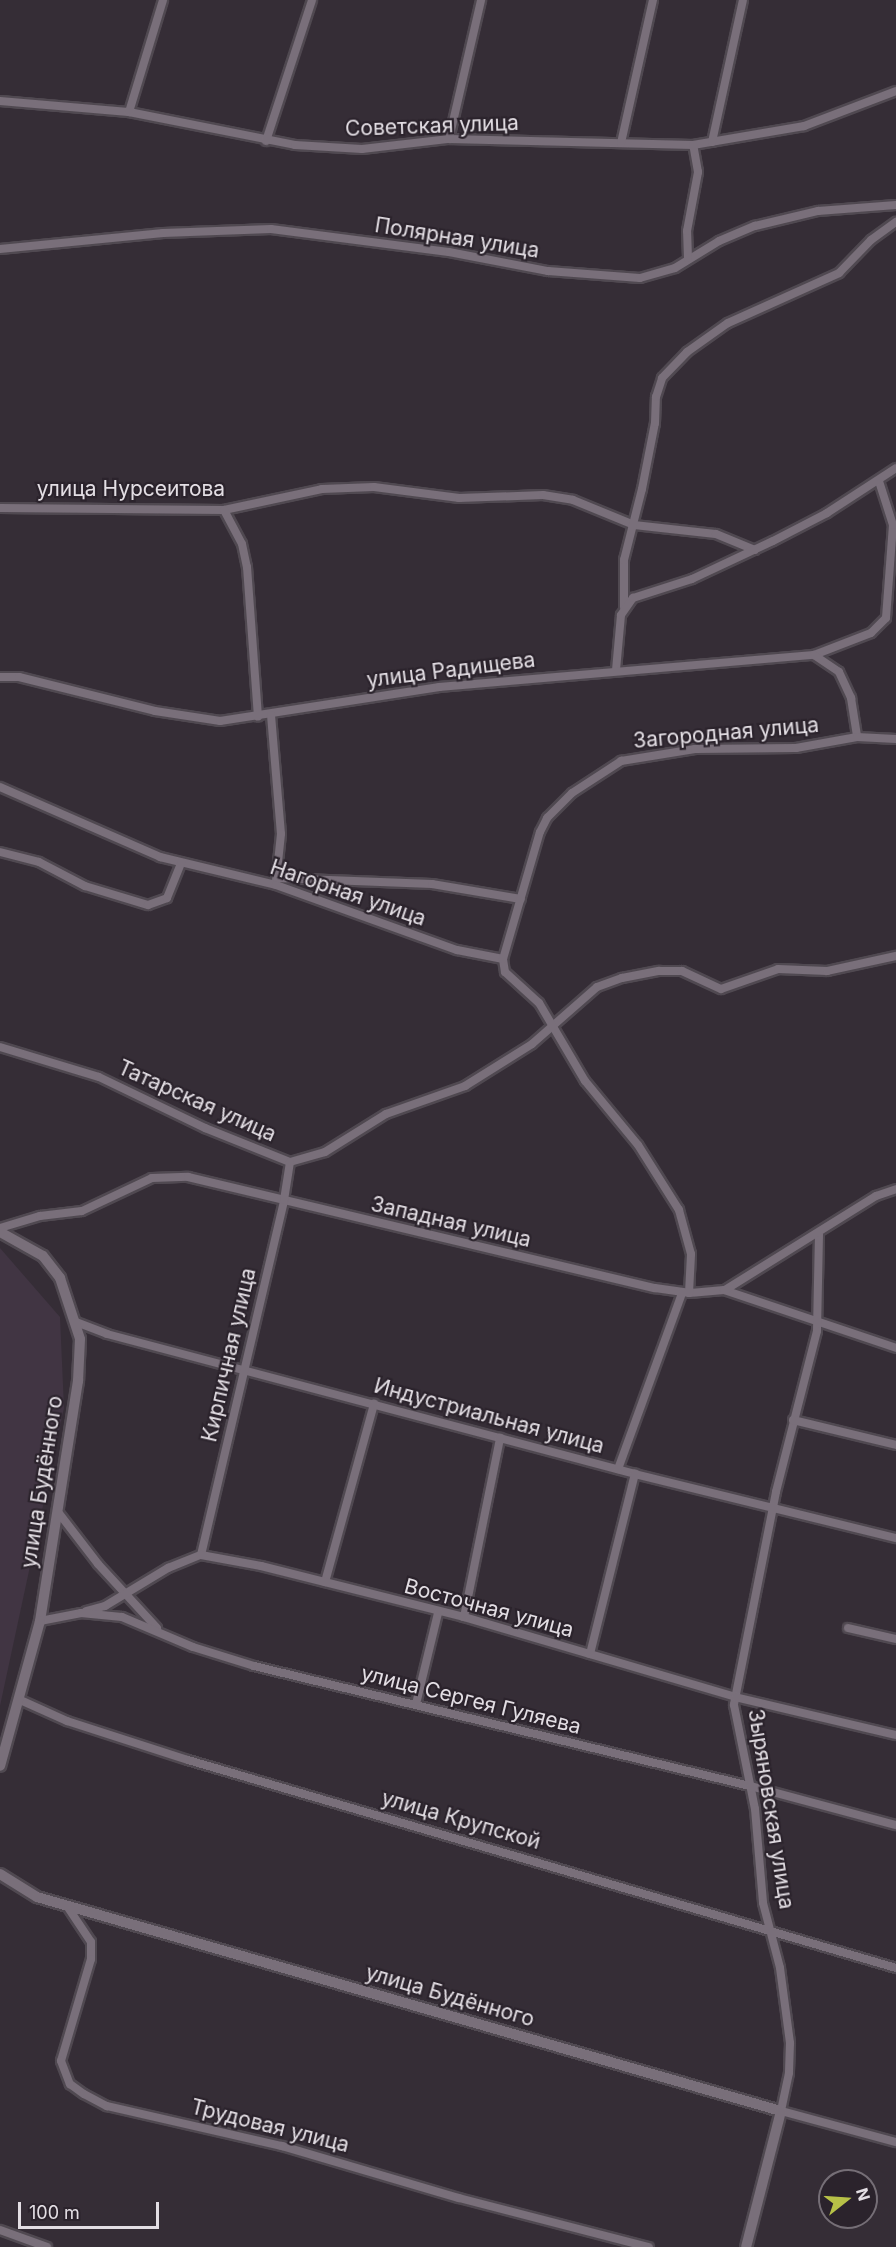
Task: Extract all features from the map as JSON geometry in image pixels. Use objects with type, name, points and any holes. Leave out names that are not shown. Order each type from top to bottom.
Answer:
[{"type":"street","points":[[129,112],[145,68],[163,0]]},
{"type":"street","points":[[266,141],[312,0]]},
{"type":"street","points":[[449,139],[481,0]]},
{"type":"street","points":[[621,143],[653,0]]},
{"type":"street","points":[[712,142],[743,0]]},
{"type":"street","name":"Советская улица","points":[[0,101],[129,112],[266,141],[362,149],[449,139],[693,146],[804,126],[896,91]]},
{"type":"street","points":[[688,258],[687,231],[698,172],[693,146]]},
{"type":"street","name":"Полярная улица","points":[[0,249],[249,228],[449,252],[548,270],[640,278],[675,268],[719,241],[772,222],[818,211],[896,206]]},
{"type":"street","points":[[616,670],[617,634],[624,607],[624,560],[634,525],[662,378],[687,352],[728,323],[839,273],[871,240],[896,222]]},
{"type":"street","points":[[624,607],[633,598],[692,579],[755,550],[827,513],[896,468]]},
{"type":"street","name":"улица Радищева","points":[[0,676],[29,679],[187,718],[219,722],[440,687],[616,670],[814,655],[871,633],[886,618],[893,525],[879,481]]},
{"type":"street","name":"улица Нурсеитова","points":[[0,508],[224,510],[322,489],[374,487],[459,498],[543,495],[573,500],[634,525],[716,534],[755,550]]},
{"type":"street","points":[[224,510],[242,544],[248,567],[258,717]]},
{"type":"street","points":[[814,655],[839,672],[851,698],[857,737]]},
{"type":"street","points":[[271,715],[280,834],[276,882],[432,884],[521,899]]},
{"type":"street","name":"Загородная улица","points":[[503,959],[547,818],[572,794],[621,761],[695,749],[796,748],[857,737],[896,739]]},
{"type":"street","name":"Нагорная улица","points":[[0,787],[109,837],[181,863],[276,882],[457,950],[503,959]]},
{"type":"street","points":[[0,852],[39,862],[85,886],[148,905],[167,898],[181,863]]},
{"type":"street","name":"Татарская улица","points":[[0,1047],[99,1077],[205,1128],[290,1162],[325,1152],[386,1114],[465,1086],[532,1044],[597,987],[650,972],[682,971],[721,989],[778,969],[826,971],[896,956]]},
{"type":"street","points":[[503,959],[505,972],[539,1003],[585,1081],[638,1145],[679,1210],[690,1254],[685,1293],[618,1469]]},
{"type":"street","name":"Кирпичная улица","points":[[201,1555],[284,1200],[290,1162]]},
{"type":"street","name":"Западная улица","points":[[0,1230],[40,1216],[82,1211],[152,1178],[168,1174],[685,1293],[724,1290],[818,1319],[896,1348]]},
{"type":"street","points":[[724,1290],[819,1234],[876,1196],[896,1189]]},
{"type":"street","name":"улица Будённого","points":[[0,1230],[43,1256],[60,1278],[80,1340],[78,1381],[40,1621],[0,1766]]},
{"type":"street","name":"Зыряновская улица","points":[[746,2247],[781,2111],[789,2073],[790,2043],[770,1930],[763,1904],[760,1841],[735,1697],[773,1508],[818,1319],[819,1234]]},
{"type":"street","name":"Индустриальная улица","points":[[76,1322],[635,1474],[896,1538]]},
{"type":"street","points":[[326,1582],[374,1404]]},
{"type":"street","points":[[793,1420],[896,1445]]},
{"type":"street","points":[[464,1617],[500,1438]]},
{"type":"street","points":[[590,1654],[635,1474]]},
{"type":"street","points":[[58,1512],[98,1564],[158,1629]]},
{"type":"street","points":[[81,1613],[128,1594],[168,1568],[201,1555]]},
{"type":"street","name":"Восточная улица","points":[[201,1555],[326,1582],[438,1613],[464,1617],[735,1697],[896,1735]]},
{"type":"street","name":"улица Сергея Гуляева","points":[[40,1621],[81,1613],[122,1617],[158,1629],[193,1647],[254,1666],[750,1786],[896,1826]]},
{"type":"street","points":[[416,1704],[438,1613]]},
{"type":"street","points":[[848,1628],[896,1639]]},
{"type":"street","name":"улица Крупской","points":[[18,1699],[68,1721],[188,1760],[896,1968]]},
{"type":"street","name":"улица Будённого","points":[[0,1874],[37,1897],[67,1906],[896,2142]]},
{"type":"street","name":"Трудовая улица","points":[[67,1906],[91,1942],[91,1959],[61,2061],[70,2084],[84,2094],[107,2106],[282,2146],[459,2198],[649,2247]]},
{"type":"street","points":[[0,2230],[47,2247]]},
{"type":"shaded area","points":[[0,1248],[60,1317],[64,1408],[0,1706]]}]
